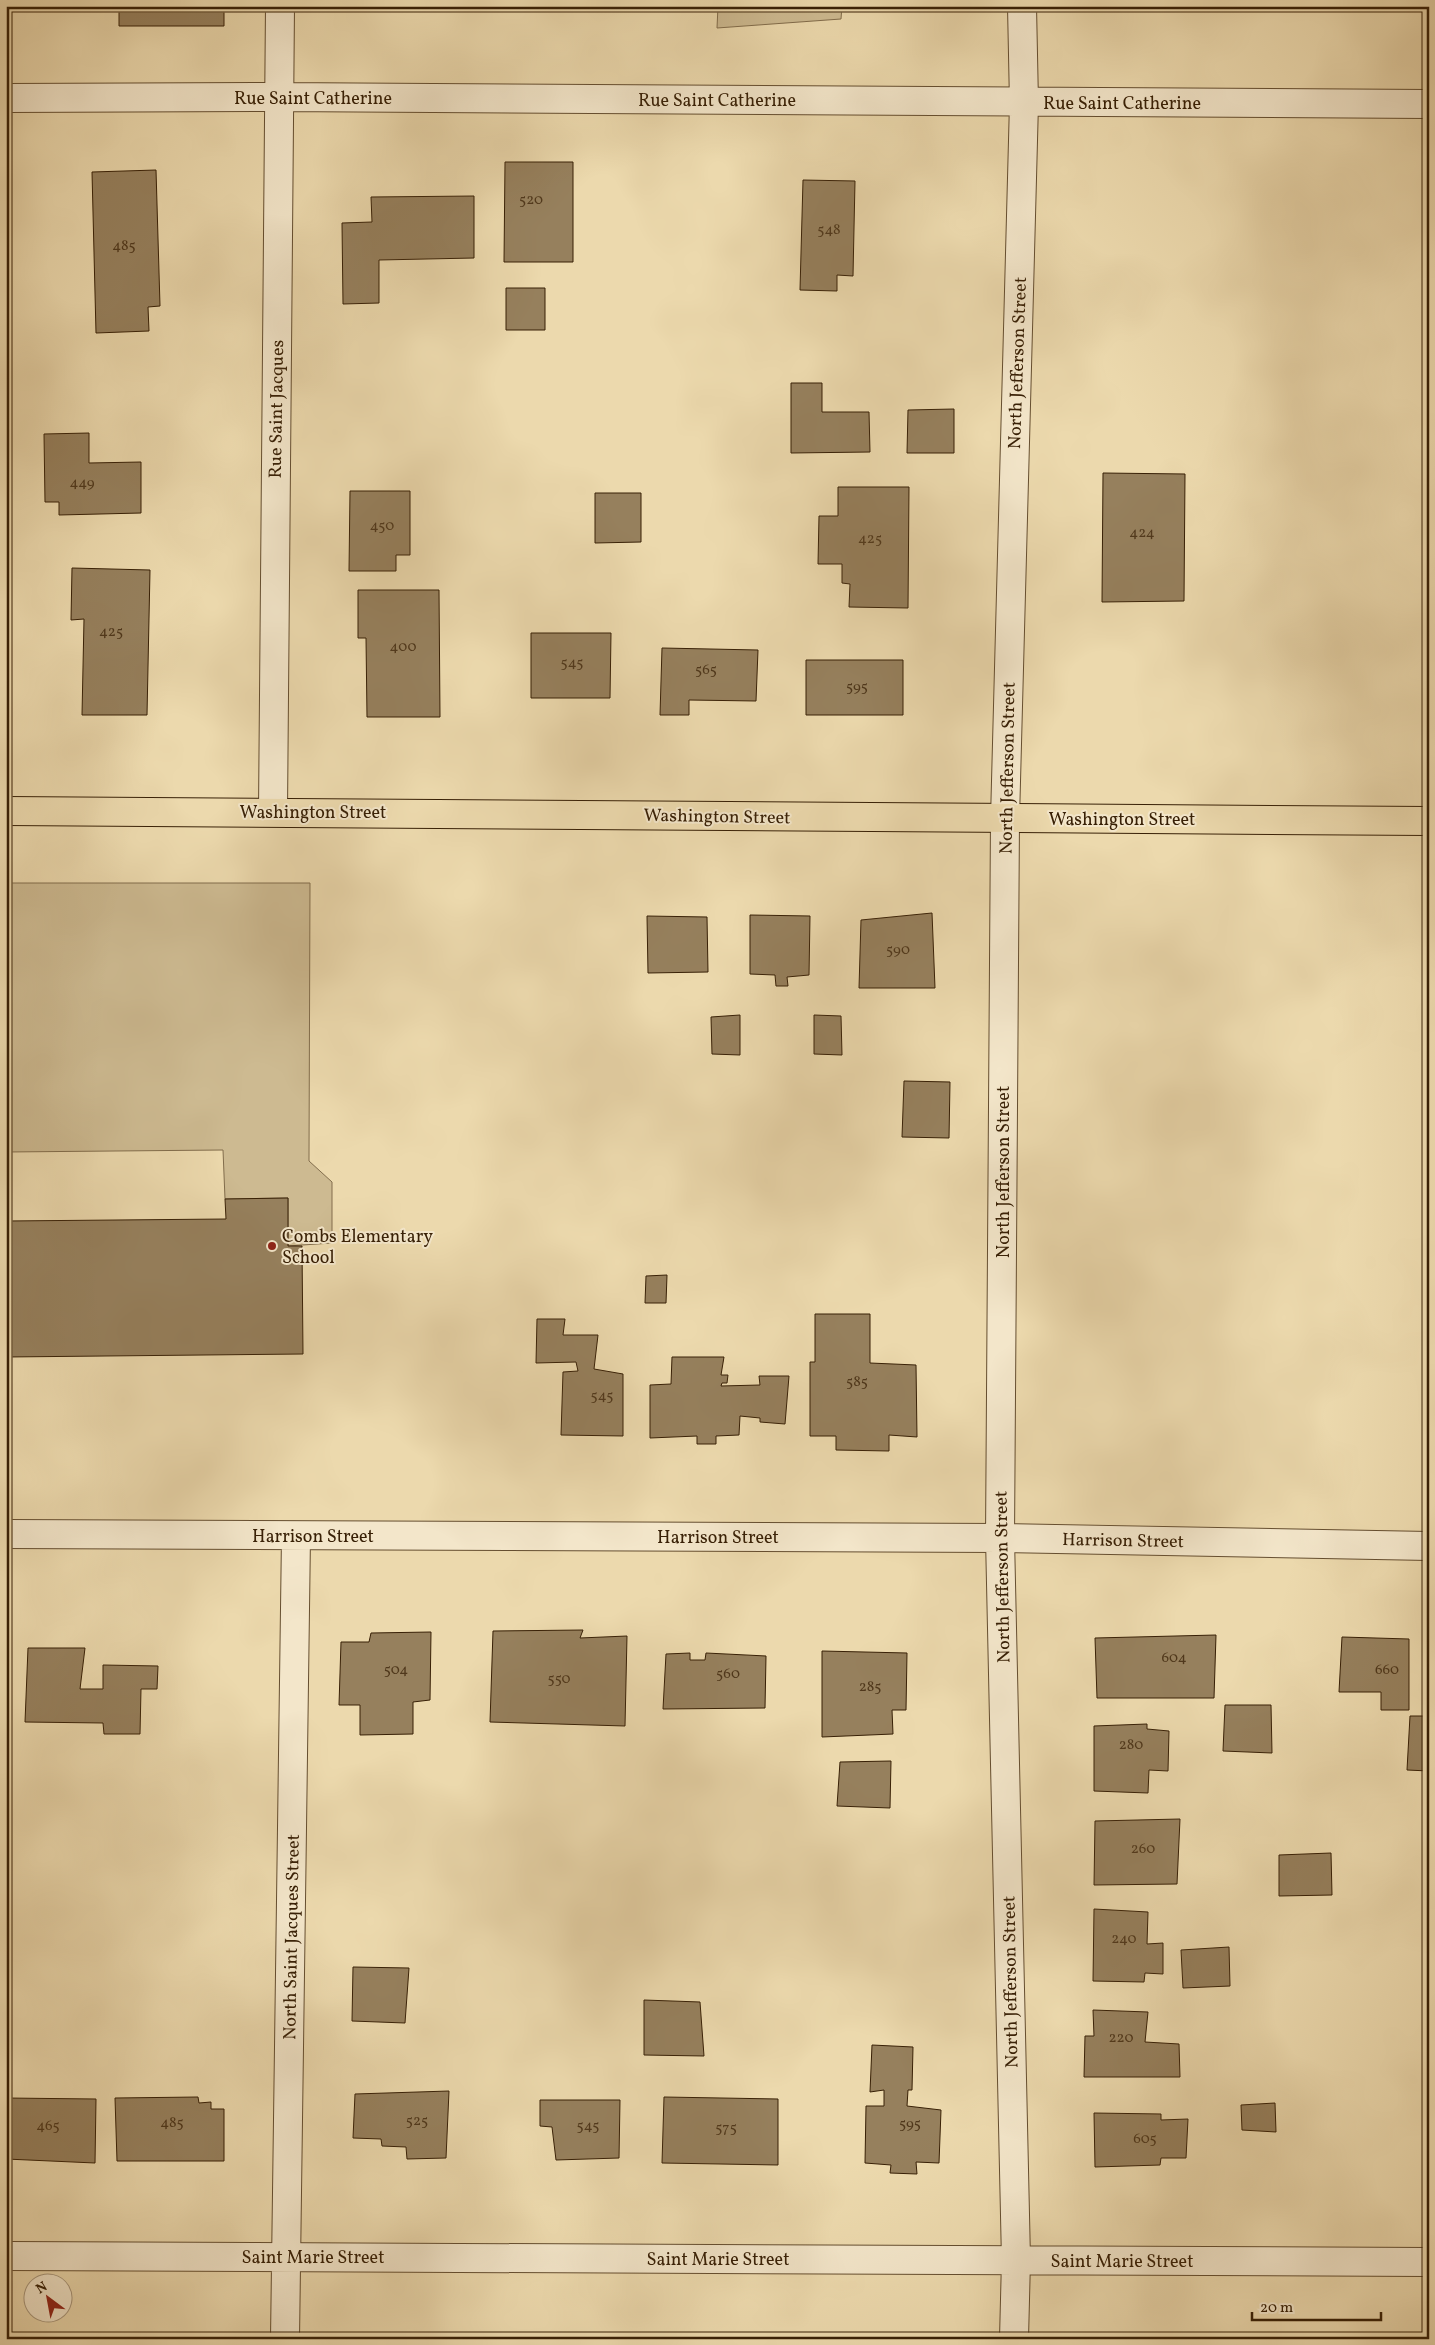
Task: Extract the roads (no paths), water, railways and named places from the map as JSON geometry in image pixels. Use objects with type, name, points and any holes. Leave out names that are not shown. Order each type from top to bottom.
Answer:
[{"type":"main road","name":"Washington Street","points":[[6,811],[273,811],[1005,819],[1429,820]]},
{"type":"street","name":"Rue Saint Jacques","points":[[273,811],[280,6]]},
{"type":"street","name":"North Jefferson Street","points":[[1014,2339],[1016,2260],[1000,1538],[1005,819],[1024,103],[1022,6]]},
{"type":"street","name":"Rue Saint Catherine","points":[[6,98],[279,97],[1429,104]]},
{"type":"street","name":"Harrison Street","points":[[6,1534],[1000,1538],[1429,1546]]},
{"type":"street","name":"North Saint Jacques Street","points":[[285,2339],[296,1536]]},
{"type":"street","name":"Saint Marie Street","points":[[6,2256],[1429,2262]]},
{"type":"place","name":"Combs Elementary School","points":[[272,1246]]}]
